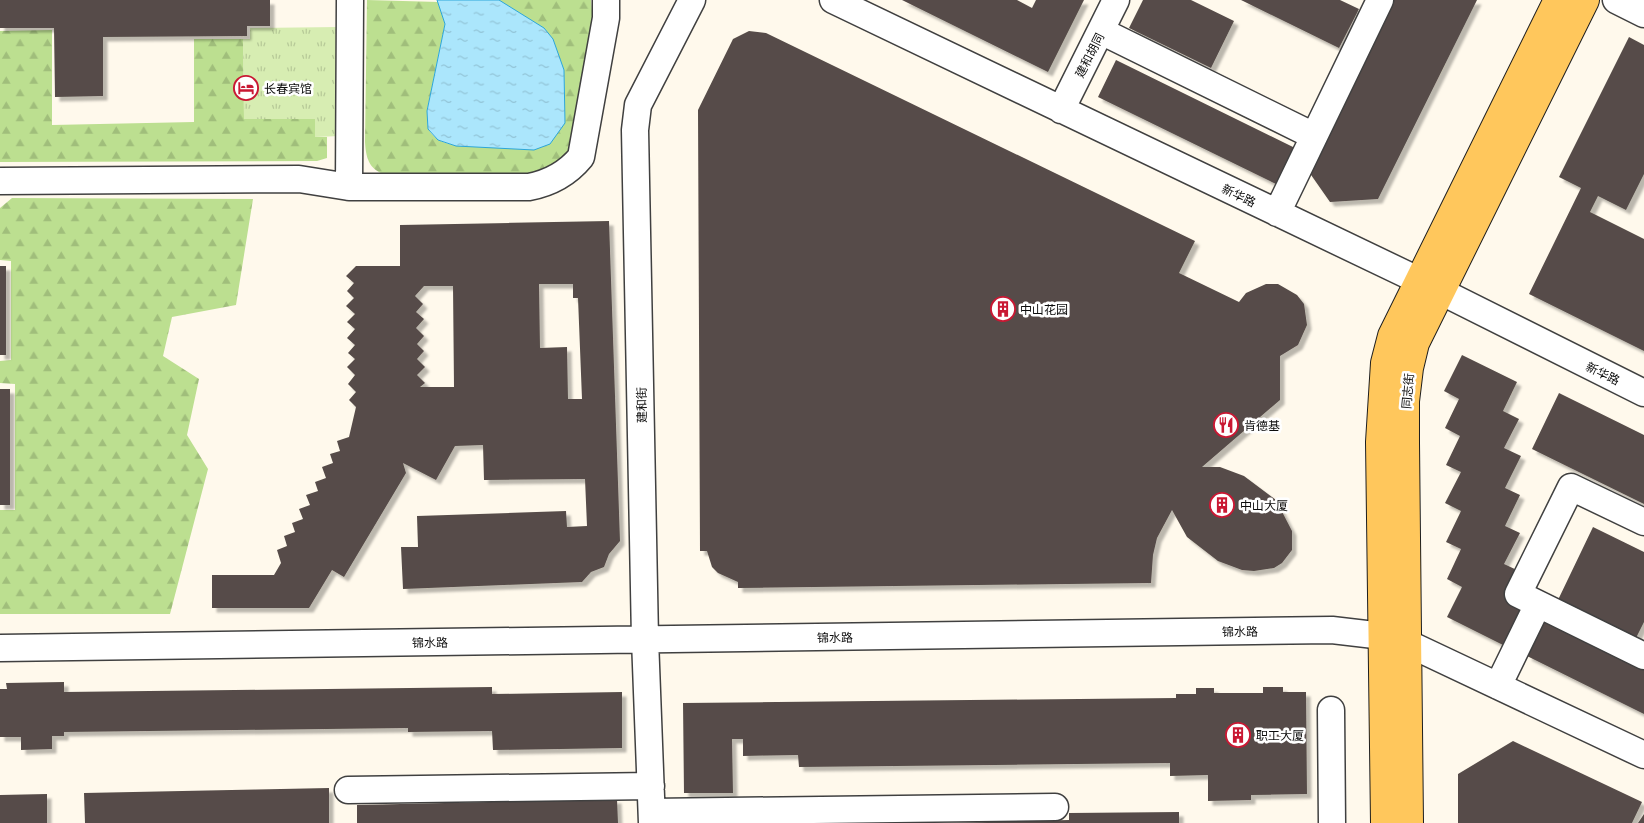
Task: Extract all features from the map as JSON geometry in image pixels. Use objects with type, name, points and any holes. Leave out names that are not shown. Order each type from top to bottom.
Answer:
[{"type":"main road","name":"同志街","points":[[1385,823],[1405,401],[1409,368],[1430,286],[1558,0]]},
{"type":"main road","name":"同志街","points":[[1430,286],[1585,0]]},
{"type":"main road","name":"同志街","points":[[1395,639],[1409,823]]},
{"type":"street","points":[[349,187],[350,0]]},
{"type":"street","points":[[0,181],[299,179],[349,187],[530,187],[546,184],[572,168],[581,157],[606,18],[606,0]]},
{"type":"street","name":"建和街","points":[[652,818],[646,639],[636,118],[638,105],[692,0]]},
{"type":"street","name":"新华路","points":[[833,0],[1430,286],[1644,393]]},
{"type":"street","name":"建和胡同","points":[[1061,110],[1116,0]]},
{"type":"street","points":[[1277,213],[1380,0]]},
{"type":"street","points":[[1616,0],[1644,14]]},
{"type":"street","points":[[1101,31],[1314,136]]},
{"type":"street","points":[[1644,522],[1571,486],[1518,594],[1644,656]]},
{"type":"street","points":[[1498,686],[1538,604]]},
{"type":"street","name":"锦水路","points":[[0,648],[1332,630],[1395,639],[1644,755]]},
{"type":"street","points":[[1331,710],[1332,823]]},
{"type":"street","points":[[348,790],[651,786]]},
{"type":"street","points":[[652,818],[1054,807]]},
{"type":"green space","points":[[367,0],[439,2],[445,24],[427,111],[428,129],[439,140],[467,146],[501,141],[565,123],[564,70],[499,0],[591,0],[593,21],[568,150],[551,166],[528,174],[389,176],[377,171],[370,164],[366,154],[365,142]]},
{"type":"green space","points":[[339,27],[340,136],[315,137],[315,119],[244,120],[243,39],[250,39],[250,28]]},
{"type":"green space","points":[[52,30],[52,125],[194,122],[194,39],[243,39],[244,119],[315,119],[315,137],[327,137],[327,158],[317,161],[0,162],[0,31]]},
{"type":"green space","points":[[12,198],[253,199],[236,305],[172,317],[163,356],[199,379],[187,435],[208,469],[170,614],[0,614],[0,510],[15,510],[15,384],[0,383],[0,361],[11,360],[11,261],[0,260],[0,208]]},
{"type":"water","points":[[437,0],[499,0],[544,28],[553,39],[564,70],[565,123],[550,144],[534,150],[456,146],[438,140],[428,129],[427,111],[445,24]]},
{"type":"building","points":[[0,0],[270,0],[270,26],[247,26],[247,36],[103,37],[103,96],[55,97],[54,28],[0,28]]},
{"type":"building","points":[[902,0],[1017,0],[1032,8],[1036,0],[1084,0],[1048,72]]},
{"type":"building","points":[[1143,0],[1191,0],[1234,21],[1211,68],[1129,28]]},
{"type":"building","points":[[1241,0],[1340,0],[1359,9],[1339,48]]},
{"type":"building","points":[[1394,0],[1477,0],[1378,199],[1330,202],[1309,172]]},
{"type":"building","name":"中山花园","points":[[749,31],[766,33],[1195,241],[1179,273],[1239,302],[1246,293],[1266,284],[1278,284],[1297,295],[1304,304],[1307,325],[1298,345],[1280,356],[1280,400],[1202,467],[1220,467],[1244,476],[1276,500],[1292,531],[1292,550],[1282,563],[1274,568],[1254,571],[1242,570],[1218,561],[1187,537],[1172,510],[1157,538],[1153,555],[1151,583],[738,588],[738,582],[718,573],[712,567],[707,551],[700,551],[698,110],[733,39]]},
{"type":"building","points":[[1629,37],[1644,45],[1644,174],[1626,210],[1598,196],[1590,212],[1644,239],[1644,351],[1529,294],[1581,188],[1559,177]]},
{"type":"building","points":[[1116,60],[1295,148],[1276,184],[1098,97]]},
{"type":"building","points":[[609,221],[620,541],[609,554],[604,567],[591,572],[582,582],[403,589],[401,547],[418,547],[417,516],[566,511],[567,527],[587,526],[585,479],[484,480],[483,445],[455,446],[436,480],[403,463],[406,473],[344,577],[332,570],[309,608],[212,608],[212,575],[274,575],[281,563],[277,550],[287,546],[284,536],[295,532],[292,523],[303,519],[299,509],[310,505],[306,495],[318,491],[315,482],[326,478],[322,467],[333,463],[330,454],[340,451],[337,441],[349,437],[356,407],[349,400],[356,392],[348,384],[355,375],[347,367],[355,359],[348,353],[355,345],[347,338],[355,329],[347,322],[355,314],[346,306],[354,298],[347,291],[354,283],[346,276],[356,266],[400,266],[400,225]],"holes":[[[539,284],[573,284],[573,298],[578,298],[582,399],[568,399],[567,347],[540,348]],[[424,286],[453,286],[454,387],[420,387],[425,383],[417,375],[425,367],[417,359],[424,351],[417,344],[424,336],[416,328],[424,319],[416,312],[423,304],[415,296]]]},
{"type":"building","points":[[0,266],[6,266],[6,355],[0,355]]},
{"type":"building","points":[[1462,355],[1517,382],[1503,411],[1519,419],[1504,448],[1521,456],[1505,488],[1520,495],[1505,526],[1520,533],[1504,564],[1519,571],[1505,599],[1522,607],[1503,645],[1447,617],[1462,587],[1447,579],[1461,549],[1446,542],[1461,511],[1445,503],[1461,472],[1446,465],[1460,436],[1445,428],[1459,399],[1444,391]]},
{"type":"building","points":[[0,389],[10,389],[10,505],[0,505]]},
{"type":"building","points":[[1559,393],[1644,435],[1644,504],[1532,449]]},
{"type":"building","points":[[1593,527],[1644,552],[1644,622],[1635,640],[1557,602]]},
{"type":"building","points":[[1546,618],[1644,666],[1644,714],[1527,656]]},
{"type":"building","points":[[64,682],[64,692],[492,687],[492,694],[622,692],[622,748],[493,750],[492,731],[408,732],[408,728],[64,732],[64,736],[52,736],[52,749],[21,750],[21,737],[0,737],[0,689],[7,689],[6,683]]},
{"type":"building","points":[[1263,687],[1283,687],[1283,692],[1306,692],[1307,794],[1251,795],[1251,800],[1208,801],[1208,775],[1170,776],[1170,763],[799,767],[798,755],[743,756],[743,739],[732,739],[733,793],[684,793],[683,703],[1176,698],[1176,694],[1196,694],[1196,688],[1214,688],[1214,693],[1263,693]]},
{"type":"building","points":[[1513,741],[1642,802],[1632,823],[1458,823],[1458,774]]},
{"type":"building","points":[[329,788],[329,823],[85,823],[84,793]]},
{"type":"building","points":[[47,794],[47,823],[0,823],[0,795]]},
{"type":"building","points":[[617,799],[618,823],[357,823],[357,805]]},
{"type":"building","points":[[1179,812],[1179,823],[946,823],[1069,820],[1069,813]]},
{"type":"building","points":[[1644,814],[1644,823],[1638,823]]},
{"type":"place","name":"长春宾馆","points":[[246,88]]},
{"type":"place","name":"中山花园","points":[[1003,309]]},
{"type":"place","name":"肯德基","points":[[1226,425]]},
{"type":"place","name":"中山大厦","points":[[1222,505]]},
{"type":"place","name":"职工大厦","points":[[1238,735]]}]
